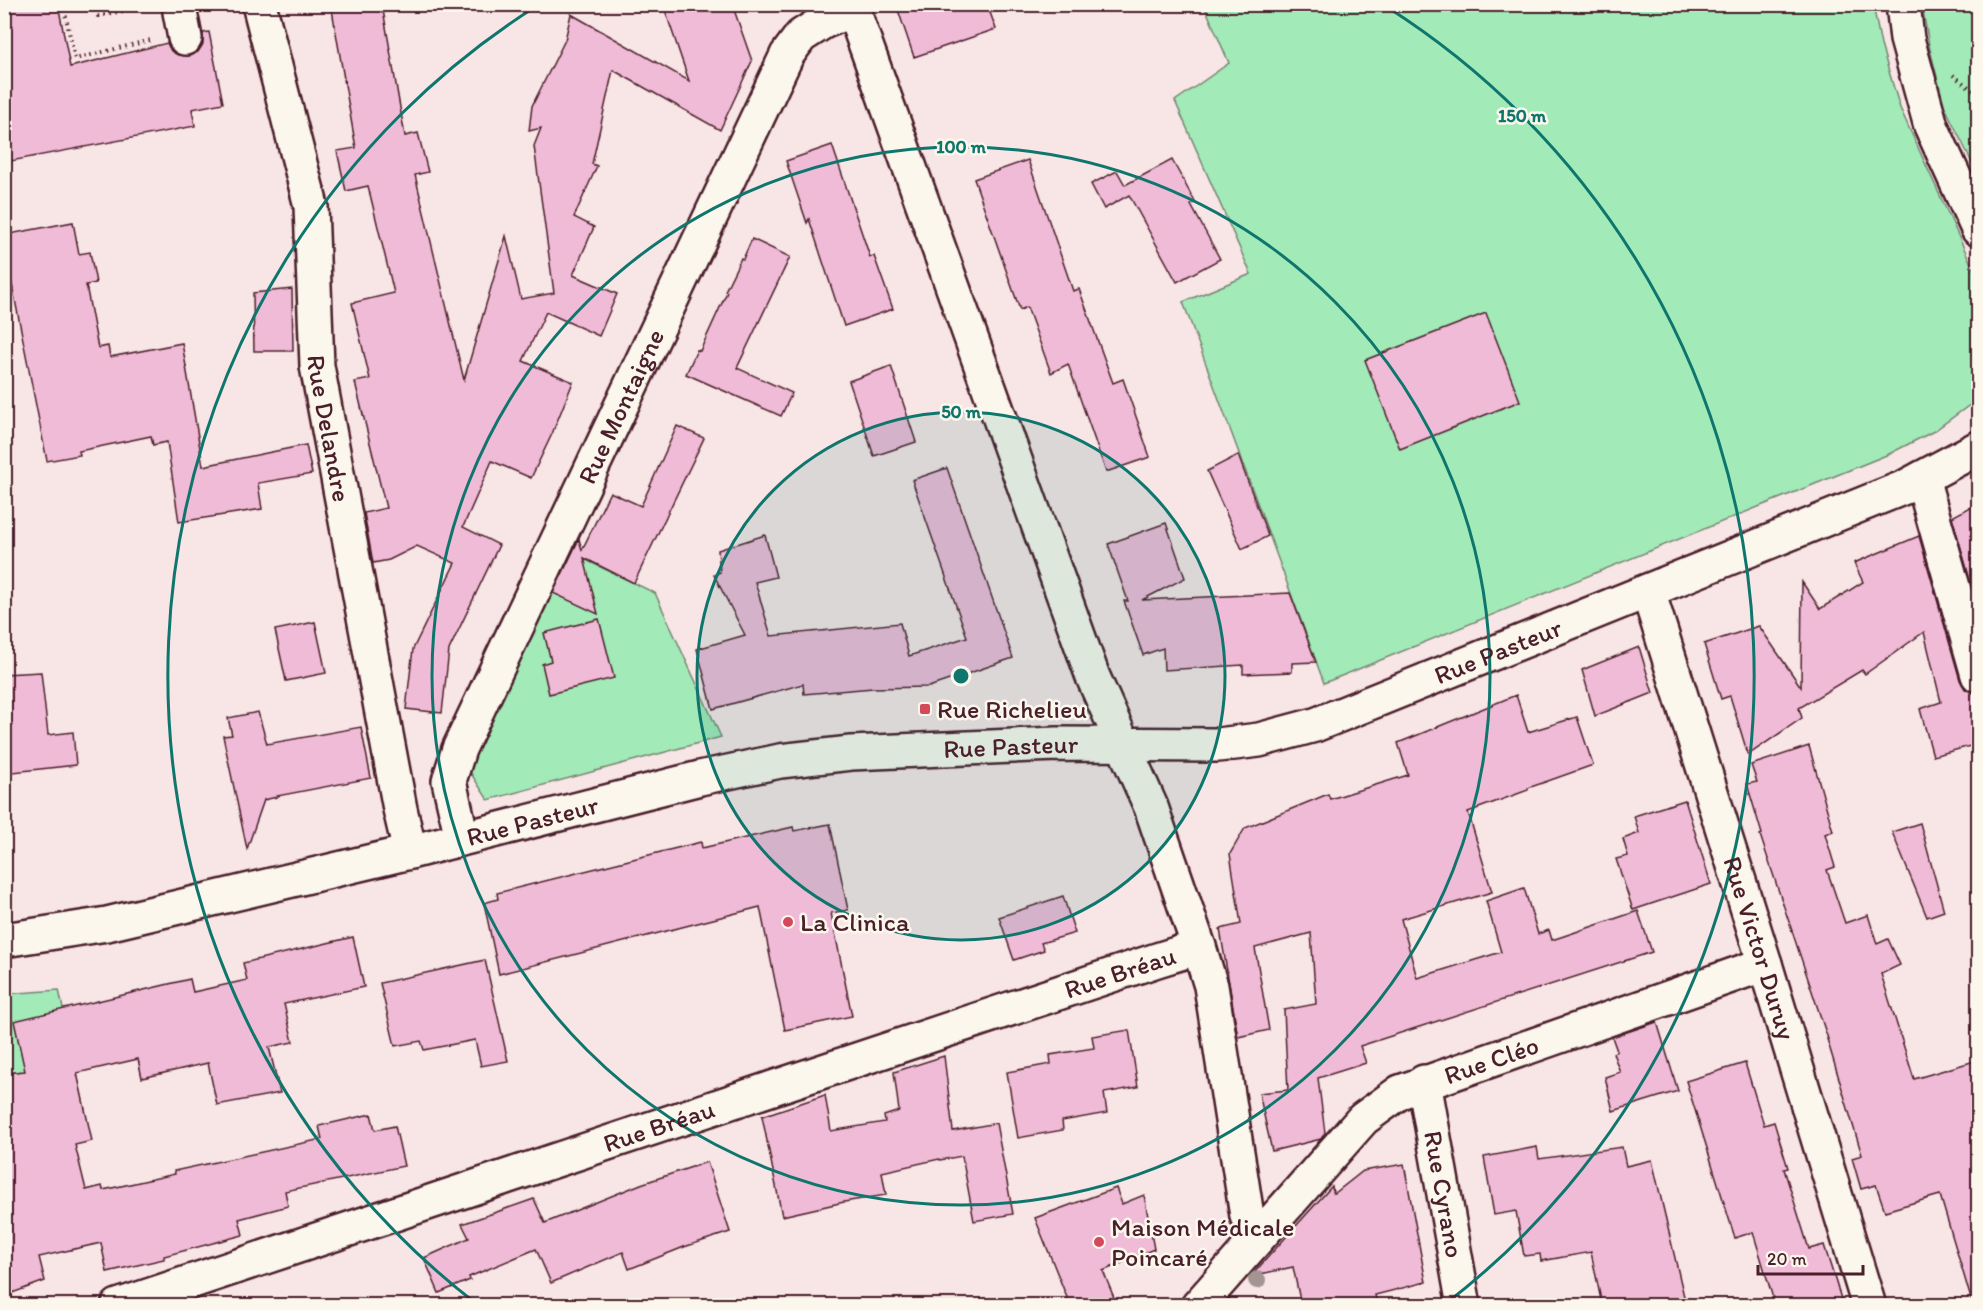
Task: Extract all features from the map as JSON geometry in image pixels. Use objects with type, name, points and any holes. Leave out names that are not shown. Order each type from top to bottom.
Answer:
[{"type":"street","points":[[172,38],[180,12],[180,4]]},
{"type":"street","name":"Rue Delandre","points":[[259,4],[311,206],[317,366],[410,852]]},
{"type":"street","points":[[1903,4],[1907,39],[1931,126],[1978,229]]},
{"type":"street","points":[[852,7],[1089,666],[1151,807],[1199,947],[1210,986],[1247,1216],[1264,1231]]},
{"type":"street","name":"Rue Montaigne","points":[[462,838],[449,781],[459,749],[520,619],[787,55],[801,36],[852,7]]},
{"type":"street","name":"Rue Pasteur","points":[[4,940],[107,924],[410,852],[700,778],[780,761],[851,753],[938,749],[1058,744],[1218,745],[1259,740],[1315,725],[1905,487],[1978,448]]},
{"type":"street","points":[[1922,478],[1978,675]]},
{"type":"street","name":"Rue Victor Duruy","points":[[1648,591],[1869,1305]]},
{"type":"street","name":"Rue Bréau","points":[[118,1305],[1199,947]]},
{"type":"street","name":"Rue Cléo","points":[[1198,1305],[1364,1119],[1400,1092],[1765,964]]},
{"type":"street","name":"Rue Cyrano","points":[[1424,1082],[1464,1305]]},
{"type":"path","points":[[63,4],[75,59],[172,38]]},
{"type":"path","points":[[95,4],[98,16],[158,4]]},
{"type":"green space","points":[[1971,4],[1978,6],[1978,175],[1944,105],[1922,5]]},
{"type":"green space","points":[[1204,5],[1873,5],[1881,45],[1900,108],[1978,279],[1978,394],[1975,401],[1934,431],[1889,454],[1324,683],[1183,302],[1251,274],[1175,101],[1229,63]]},
{"type":"green space","points":[[571,553],[655,593],[721,737],[488,800],[468,769]]},
{"type":"green space","points":[[59,990],[88,1125],[5,1145],[5,994]]},
{"type":"building","points":[[4,4],[58,4],[70,67],[167,43],[171,51],[178,55],[189,56],[198,52],[203,44],[203,33],[209,32],[223,103],[192,109],[195,126],[11,161],[4,127]]},
{"type":"building","points":[[331,4],[382,4],[405,136],[418,133],[428,172],[415,175],[464,380],[506,236],[521,299],[554,293],[534,146],[541,128],[529,131],[532,106],[565,40],[571,14],[689,81],[663,4],[732,4],[752,61],[720,130],[613,70],[592,164],[597,166],[574,217],[594,227],[573,275],[617,294],[599,336],[546,312],[523,361],[573,382],[531,478],[492,461],[463,527],[499,545],[449,650],[442,713],[406,709],[413,649],[455,563],[417,546],[389,560],[373,563],[364,513],[386,508],[355,382],[370,379],[352,303],[394,293],[368,186],[346,191],[337,151],[356,148]]},
{"type":"building","points":[[896,4],[987,4],[996,29],[914,57]]},
{"type":"building","points":[[832,145],[870,257],[874,256],[893,309],[844,326],[809,219],[807,223],[786,161]]},
{"type":"building","points":[[1028,160],[1073,291],[1079,289],[1113,383],[1123,379],[1150,457],[1106,472],[1068,364],[1051,373],[1027,307],[1020,310],[974,179]]},
{"type":"building","points":[[1172,160],[1195,202],[1191,205],[1220,259],[1177,282],[1129,195],[1104,209],[1091,184],[1117,171],[1125,185]]},
{"type":"building","points":[[73,222],[79,254],[90,252],[96,283],[86,285],[98,348],[108,346],[110,357],[182,343],[203,466],[306,445],[312,474],[258,483],[262,509],[179,522],[167,442],[153,445],[151,436],[79,451],[80,455],[47,461],[4,235]]},
{"type":"building","points":[[752,239],[790,257],[737,368],[792,393],[781,416],[686,374],[697,350],[700,351],[727,292],[725,291]]},
{"type":"building","points":[[292,289],[293,351],[254,351],[253,293]]},
{"type":"building","points":[[1486,313],[1520,401],[1400,449],[1365,360]]},
{"type":"building","points":[[891,366],[916,442],[874,456],[849,381]]},
{"type":"building","points":[[677,426],[704,438],[634,583],[584,558],[598,614],[553,593],[579,539],[582,550],[610,492],[641,506]]},
{"type":"building","points":[[1238,455],[1268,536],[1242,549],[1207,471]]},
{"type":"building","points":[[947,468],[1013,658],[929,687],[873,688],[804,694],[803,684],[713,709],[697,649],[745,635],[714,575],[720,572],[718,550],[765,535],[776,577],[755,582],[771,636],[900,623],[909,656],[967,637],[912,480]]},
{"type":"building","points":[[1978,503],[1978,608],[1952,517]]},
{"type":"building","points":[[1166,523],[1185,578],[1142,600],[1290,593],[1316,662],[1292,663],[1292,672],[1243,674],[1243,665],[1164,670],[1163,648],[1143,655],[1124,601],[1128,601],[1108,544]]},
{"type":"building","points":[[1919,536],[1960,680],[1965,689],[1978,693],[1978,744],[1933,756],[1920,709],[1941,702],[1924,632],[1865,674],[1862,670],[1799,708],[1802,718],[1748,755],[1730,696],[1721,699],[1704,644],[1759,626],[1801,687],[1802,582],[1820,609],[1863,582],[1854,563]]},
{"type":"building","points":[[599,619],[614,678],[549,694],[542,664],[551,661],[544,633]]},
{"type":"building","points":[[315,622],[326,673],[286,681],[275,630]]},
{"type":"building","points":[[1639,647],[1653,693],[1595,716],[1582,670]]},
{"type":"building","points":[[41,672],[48,735],[73,732],[76,765],[4,773],[4,674]]},
{"type":"building","points":[[1516,695],[1528,732],[1577,717],[1593,765],[1468,812],[1492,892],[1401,919],[1417,978],[1501,952],[1486,901],[1524,888],[1538,934],[1549,930],[1552,940],[1638,911],[1652,952],[1360,1046],[1366,1063],[1318,1078],[1325,1133],[1321,1139],[1272,1151],[1259,1093],[1288,1090],[1284,1010],[1316,1004],[1311,933],[1255,948],[1269,1030],[1238,1037],[1220,929],[1241,924],[1230,854],[1245,828],[1328,794],[1330,799],[1408,775],[1398,743]]},
{"type":"building","points":[[258,712],[267,744],[361,727],[371,778],[264,800],[247,849],[223,736],[232,735],[228,718]]},
{"type":"building","points":[[1809,746],[1833,831],[1825,834],[1835,867],[1827,870],[1845,923],[1868,915],[1877,944],[1888,939],[1900,965],[1881,974],[1914,1079],[1978,1060],[1978,1298],[1971,1299],[1940,1195],[1885,1211],[1876,1185],[1861,1189],[1852,1158],[1862,1155],[1828,1039],[1760,835],[1762,834],[1747,784],[1757,782],[1751,765]]},
{"type":"building","points":[[1685,800],[1711,884],[1633,910],[1616,859],[1628,856],[1623,839],[1639,833],[1634,816]]},
{"type":"building","points":[[1920,823],[1944,911],[1927,917],[1892,832]]},
{"type":"building","points":[[830,824],[848,910],[831,913],[852,1016],[785,1030],[760,907],[499,974],[484,903],[498,899],[497,893],[701,842],[702,848],[793,827],[794,831]]},
{"type":"building","points":[[1063,896],[1075,933],[1041,943],[1044,950],[1014,960],[999,917]]},
{"type":"building","points":[[353,937],[364,987],[284,1004],[293,1042],[269,1047],[280,1093],[217,1105],[208,1063],[142,1078],[138,1059],[77,1073],[92,1141],[75,1145],[86,1190],[102,1186],[103,1190],[175,1174],[174,1171],[322,1139],[319,1126],[371,1114],[375,1130],[395,1126],[404,1166],[285,1191],[288,1206],[239,1219],[243,1235],[164,1256],[164,1259],[107,1272],[101,1243],[39,1257],[45,1281],[4,1296],[4,1073],[25,1071],[14,1021],[190,979],[193,992],[247,980],[243,963]]},
{"type":"building","points":[[485,960],[508,1061],[481,1066],[475,1040],[424,1050],[421,1041],[395,1046],[380,983]]},
{"type":"building","points":[[1657,1022],[1678,1091],[1613,1111],[1605,1077],[1620,1072],[1613,1053],[1617,1051],[1612,1037]]},
{"type":"building","points":[[1129,1030],[1138,1087],[1104,1093],[1107,1113],[1062,1121],[1063,1130],[1018,1138],[1007,1072],[1051,1064],[1050,1055],[1094,1048],[1092,1036]]},
{"type":"building","points":[[944,1056],[953,1131],[996,1123],[1013,1214],[974,1221],[962,1156],[882,1172],[886,1195],[782,1216],[762,1116],[825,1095],[831,1131],[885,1122],[884,1116],[899,1111],[894,1072]]},
{"type":"building","points":[[1745,1063],[1764,1125],[1774,1122],[1788,1168],[1784,1169],[1809,1249],[1824,1245],[1843,1305],[1775,1305],[1753,1232],[1735,1238],[1686,1081]]},
{"type":"building","points":[[1537,1147],[1539,1159],[1622,1147],[1626,1166],[1652,1160],[1686,1305],[1602,1305],[1591,1252],[1541,1261],[1540,1254],[1524,1256],[1516,1211],[1494,1215],[1484,1157]]},
{"type":"building","points":[[707,1162],[730,1232],[629,1269],[623,1252],[551,1283],[536,1249],[469,1277],[470,1280],[439,1293],[424,1258],[469,1238],[462,1224],[534,1199],[545,1223],[641,1184]]},
{"type":"building","points":[[1404,1164],[1426,1282],[1375,1295],[1377,1305],[1301,1305],[1293,1267],[1251,1276],[1332,1186],[1333,1193],[1335,1193],[1363,1171]]},
{"type":"building","name":"Maison Médicale Poincaré","points":[[1116,1188],[1122,1204],[1144,1195],[1154,1249],[1103,1271],[1117,1305],[1070,1305],[1035,1218]]},
{"type":"place","name":"Rue Richelieu","points":[[925,709]]},
{"type":"place","name":"La Clinica","points":[[788,922]]},
{"type":"place","name":"Maison Médicale Poincaré","points":[[1099,1242]]}]
